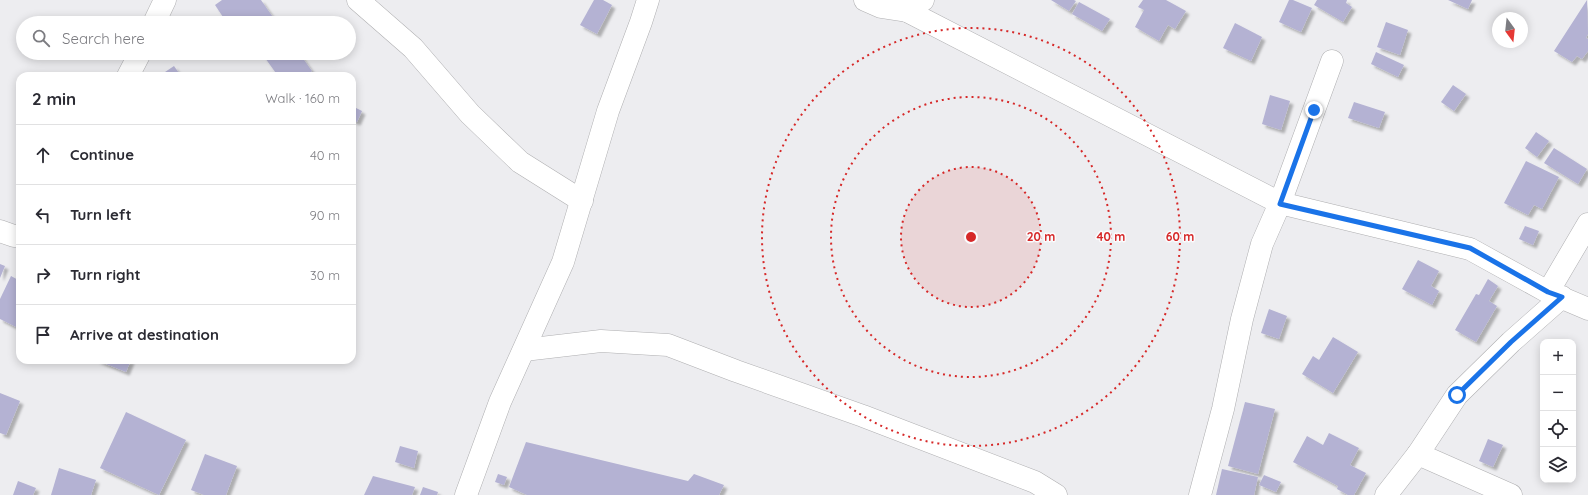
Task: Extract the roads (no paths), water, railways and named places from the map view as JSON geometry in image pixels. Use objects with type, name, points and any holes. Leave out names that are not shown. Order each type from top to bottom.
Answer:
[{"type":"street","points":[[157,16],[165,0]]},
{"type":"street","points":[[358,0],[413,48],[470,114],[520,162],[582,201]]},
{"type":"street","points":[[466,495],[500,402],[563,262],[608,111],[648,0]]},
{"type":"street","points":[[864,0],[882,7],[915,6],[1280,204],[1470,248],[1555,295],[1588,309]]},
{"type":"street","points":[[130,72],[136,60]]},
{"type":"street","points":[[1200,495],[1223,409],[1242,319],[1262,244],[1280,204],[1332,61]]},
{"type":"street","points":[[1386,495],[1418,454],[1457,395],[1511,342],[1555,295],[1588,224]]},
{"type":"street","points":[[0,231],[16,236]]},
{"type":"street","points":[[524,350],[601,341],[668,345],[736,371],[864,416],[1035,482],[1056,495]]},
{"type":"street","points":[[1418,454],[1511,495]]}]
